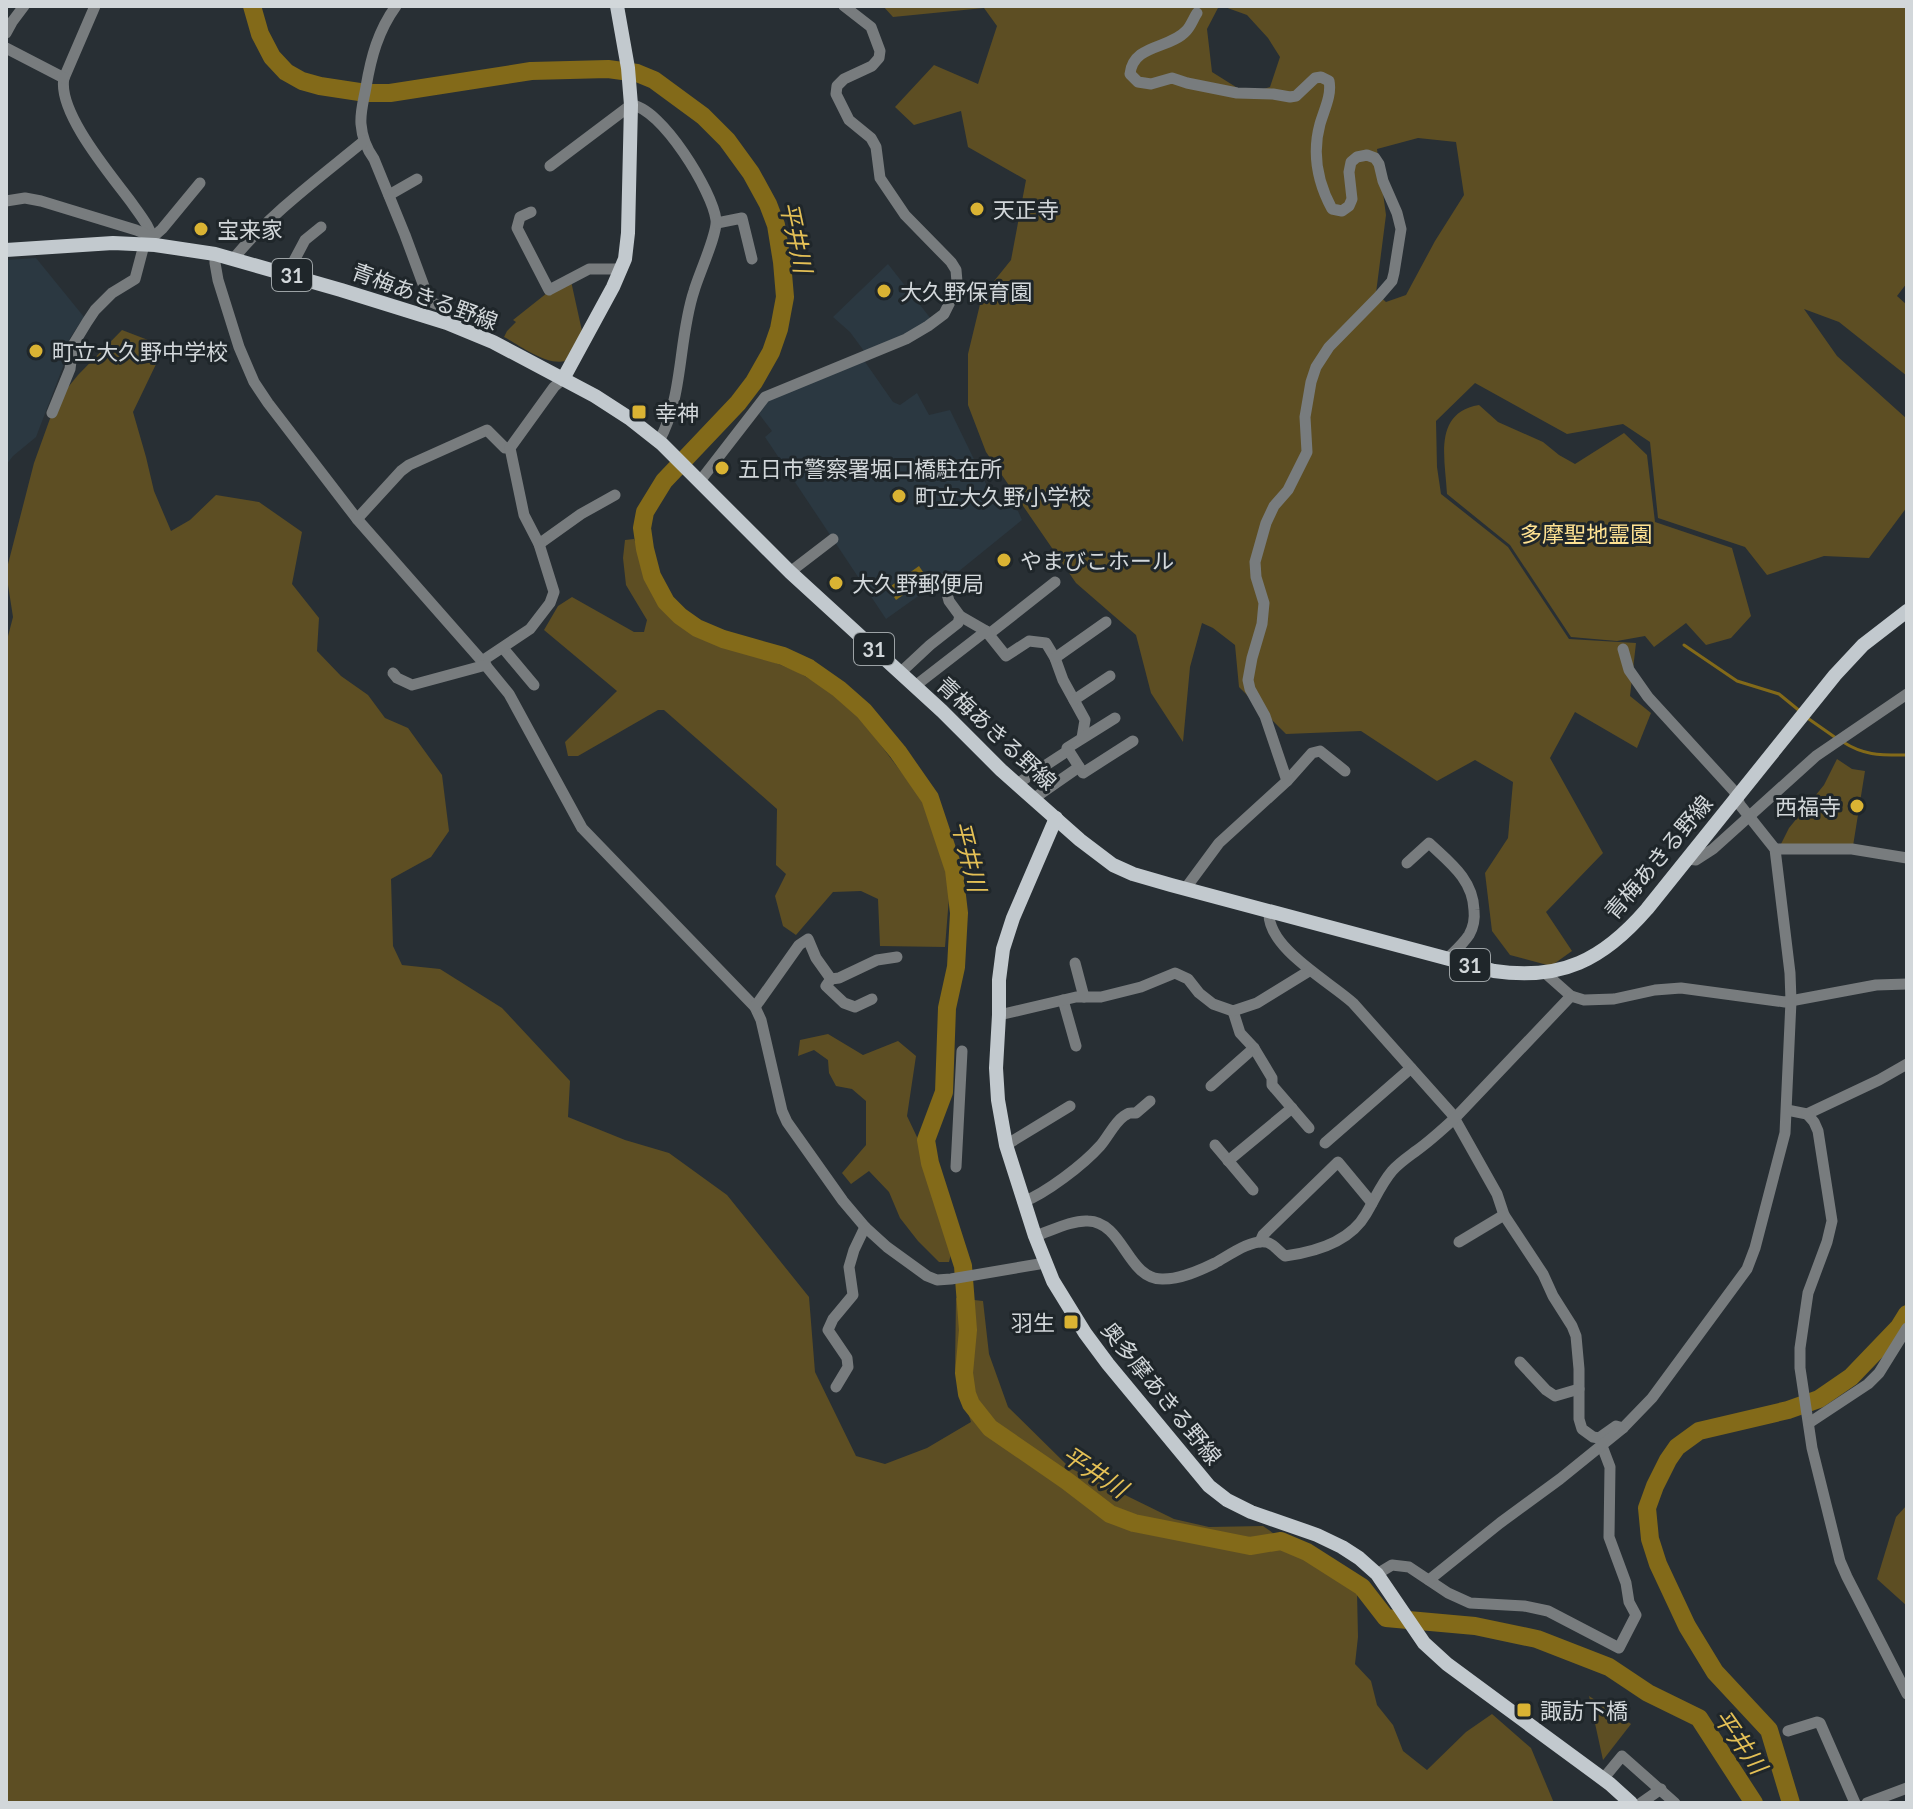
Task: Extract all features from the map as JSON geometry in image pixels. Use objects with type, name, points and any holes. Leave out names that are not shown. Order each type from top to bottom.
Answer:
[{"type":"main road","points":[[563,379],[622,269],[628,233],[631,98],[617,6]]},
{"type":"main road","name":"青梅あきる野線","points":[[6,250],[151,242],[215,254],[447,323],[493,342],[611,406],[661,442],[790,572],[1033,799],[1113,865],[1185,889],[1506,973],[1545,973],[1582,962],[1629,929],[1804,712],[1863,645],[1907,611]]},
{"type":"main road","name":"奥多摩あきる野線","points":[[1056,818],[1006,939],[999,980],[996,1084],[1006,1145],[1023,1202],[1045,1263],[1059,1291],[1108,1364],[1209,1486],[1227,1500],[1251,1512],[1342,1547],[1381,1580],[1424,1643],[1447,1664],[1631,1803]]},
{"type":"street","points":[[95,6],[64,78],[66,100],[89,144],[148,225],[151,242]]},
{"type":"street","points":[[396,6],[383,25],[370,65],[361,126],[364,141],[389,195],[429,300],[443,307],[447,323]]},
{"type":"street","points":[[698,479],[765,397],[906,339],[944,314],[955,292],[956,270],[905,215],[880,178],[876,147],[871,138],[849,120],[836,94],[837,86],[844,79],[872,66],[879,58],[880,51],[871,27],[844,6]]},
{"type":"street","points":[[6,33],[20,8]]},
{"type":"street","points":[[1197,13],[1187,31],[1137,56],[1131,64],[1130,74],[1138,82],[1151,84],[1172,78],[1237,93],[1290,97],[1296,96],[1315,78],[1329,81],[1331,89],[1319,126],[1315,153],[1326,198],[1332,209],[1342,211],[1349,206],[1352,199],[1351,162],[1367,155],[1375,158],[1401,229],[1392,281],[1329,347],[1316,367],[1305,417],[1307,452],[1288,490],[1270,514],[1255,562],[1264,603],[1248,680],[1265,716],[1287,781]]},
{"type":"street","points":[[6,48],[64,78]]},
{"type":"street","points":[[550,166],[631,98],[659,120],[696,173],[711,201],[717,223],[692,297],[670,417],[661,442]]},
{"type":"street","points":[[234,258],[288,203],[364,141]]},
{"type":"street","points":[[389,195],[417,179]]},
{"type":"street","points":[[52,413],[70,369],[73,345],[95,310],[112,293],[135,279],[151,242],[200,183]]},
{"type":"street","points":[[6,201],[25,198],[41,201],[122,226],[151,242]]},
{"type":"street","points":[[531,212],[520,217],[517,228],[549,290],[589,269],[622,269]]},
{"type":"street","points":[[717,223],[742,218],[752,259]]},
{"type":"street","points":[[287,274],[305,240],[321,227]]},
{"type":"street","points":[[215,254],[218,280],[239,347],[254,382],[284,426],[357,519],[509,694],[582,828],[755,1007],[787,1122],[843,1201],[887,1247],[937,1280],[1045,1263]]},
{"type":"street","points":[[393,673],[412,685],[484,663],[530,629],[550,603],[554,592],[539,544],[524,515],[510,448],[563,379]]},
{"type":"street","points":[[357,519],[409,465],[487,430],[505,448],[510,448]]},
{"type":"street","points":[[539,544],[581,514],[615,495]]},
{"type":"street","points":[[790,572],[833,539]]},
{"type":"street","points":[[943,579],[949,601],[960,616],[988,633],[1006,656],[1029,641],[1046,643],[1085,720],[1082,738]]},
{"type":"street","points":[[915,686],[1055,582]]},
{"type":"street","points":[[900,673],[958,623],[960,616]]},
{"type":"street","points":[[1055,658],[1106,622]]},
{"type":"street","points":[[503,648],[534,685]]},
{"type":"street","points":[[1429,1580],[1602,1446],[1652,1398],[1747,1269],[1782,1151],[1787,1110],[1791,1001],[1775,849],[1749,818],[1734,791],[1643,690],[1629,670],[1623,649]]},
{"type":"street","points":[[1074,700],[1110,676]]},
{"type":"street","points":[[1687,859],[1696,860],[1703,856],[1816,756],[1907,694]]},
{"type":"street","points":[[1115,718],[1067,748],[1083,773],[1133,741]]},
{"type":"street","points":[[1017,784],[1069,750]]},
{"type":"street","points":[[1185,889],[1219,843],[1287,781],[1312,753],[1320,751],[1345,771]]},
{"type":"street","points":[[1033,799],[1079,767]]},
{"type":"street","points":[[1407,863],[1429,843],[1469,886],[1474,907],[1473,927],[1447,959]]},
{"type":"street","points":[[1775,849],[1852,849],[1907,858]]},
{"type":"street","points":[[1269,912],[1269,923],[1275,934],[1309,971],[1353,1003],[1455,1118],[1497,1194],[1504,1215],[1543,1274],[1572,1326],[1576,1336],[1582,1429],[1599,1438],[1616,1426],[1623,1428]]},
{"type":"street","points":[[755,1007],[799,945],[808,939],[816,958],[831,979]]},
{"type":"street","points":[[872,999],[855,1007],[844,1003],[826,986],[831,979],[877,960],[897,957]]},
{"type":"street","points":[[1075,963],[1084,997]]},
{"type":"street","points":[[999,1015],[1063,1000],[1101,997],[1141,987],[1175,973],[1188,979],[1213,1004],[1233,1011],[1257,1003],[1309,971]]},
{"type":"street","points":[[1545,973],[1571,996],[1584,1000],[1614,999],[1681,988],[1785,1002],[1876,985],[1907,984]]},
{"type":"street","points":[[1035,1236],[1087,1221],[1099,1223],[1108,1228],[1141,1271],[1160,1280],[1191,1274],[1218,1262],[1229,1253],[1260,1242],[1273,1245],[1285,1256],[1313,1252],[1335,1241],[1364,1218],[1393,1169],[1455,1118],[1571,996]]},
{"type":"street","points":[[1063,1000],[1076,1046]]},
{"type":"street","points":[[1233,1011],[1240,1033],[1254,1048],[1272,1078],[1272,1085],[1309,1128]]},
{"type":"street","points":[[1211,1086],[1254,1048]]},
{"type":"street","points":[[956,1167],[962,1051]]},
{"type":"street","points":[[1787,1110],[1807,1114],[1907,1064]]},
{"type":"street","points":[[1325,1143],[1411,1068]]},
{"type":"street","points":[[1023,1202],[1036,1197],[1078,1166],[1099,1147],[1121,1118],[1136,1113],[1150,1101]]},
{"type":"street","points":[[1006,1145],[1070,1106]]},
{"type":"street","points":[[1228,1161],[1292,1108]]},
{"type":"street","points":[[1807,1114],[1818,1131],[1832,1221],[1812,1279],[1800,1348],[1812,1448],[1840,1561],[1907,1694]]},
{"type":"street","points":[[1215,1145],[1253,1190]]},
{"type":"street","points":[[1260,1242],[1263,1235],[1338,1162],[1372,1203]]},
{"type":"street","points":[[1459,1242],[1504,1215]]},
{"type":"street","points":[[836,1387],[848,1367],[847,1358],[828,1330],[853,1295],[849,1267],[865,1227]]},
{"type":"street","points":[[1808,1420],[1868,1384],[1879,1373],[1907,1328]]},
{"type":"street","points":[[1520,1362],[1555,1396],[1579,1389]]},
{"type":"street","points":[[1381,1580],[1392,1565],[1409,1567],[1448,1593],[1470,1603],[1524,1606],[1548,1611],[1619,1648],[1636,1615],[1609,1537],[1610,1467],[1602,1446]]},
{"type":"street","points":[[1788,1731],[1820,1723],[1855,1803]]},
{"type":"street","points":[[1603,1779],[1622,1756],[1675,1803]]},
{"type":"street","points":[[1867,1803],[1907,1788]]},
{"type":"street","points":[[1641,1803],[1661,1789]]},
{"type":"shaded area","name":"町立大久野中学校","points":[[36,258],[84,317],[70,338],[64,364],[36,437],[6,465],[6,260]]},
{"type":"shaded area","name":"大久野保育園","points":[[888,264],[931,319],[908,333],[864,351],[850,332],[833,317]]},
{"type":"shaded area","name":"町立大久野小学校","points":[[863,359],[893,402],[900,405],[917,393],[929,415],[950,410],[988,488],[1000,503],[1018,511],[1022,520],[948,580],[945,577],[886,619],[765,437],[772,431],[759,414],[771,397]]},
{"type":"shaded area","points":[[919,566],[927,578],[896,600],[888,588]]},
{"type":"green space","points":[[883,6],[1219,6],[1207,29],[1212,72],[1247,94],[1270,87],[1280,57],[1247,15],[1222,6],[1907,6],[1907,283],[1897,296],[1907,305],[1907,376],[1839,322],[1804,309],[1837,356],[1907,419],[1907,507],[1869,558],[1824,556],[1767,575],[1745,547],[1658,518],[1650,442],[1623,424],[1567,434],[1475,383],[1436,421],[1441,494],[1508,547],[1569,639],[1636,643],[1630,696],[1651,713],[1637,748],[1575,712],[1550,758],[1603,853],[1546,912],[1572,951],[1551,966],[1510,955],[1492,931],[1485,873],[1508,838],[1513,782],[1475,760],[1437,781],[1361,731],[1286,734],[1239,687],[1235,645],[1202,623],[1190,667],[1183,742],[1151,693],[1136,635],[1076,583],[986,452],[968,405],[968,354],[982,296],[1011,260],[1026,180],[968,147],[961,111],[914,125],[895,107],[934,65],[978,84],[997,26],[984,8],[893,17]],"holes":[[[1418,138],[1456,142],[1464,195],[1406,295],[1386,302],[1376,293],[1386,215],[1377,149]]]},
{"type":"green space","points":[[571,281],[582,331],[565,361],[542,358],[504,337],[516,322],[513,320],[547,293]]},
{"type":"green space","points":[[122,330],[148,340],[158,360],[133,412],[154,491],[171,531],[190,520],[216,495],[259,502],[302,532],[292,584],[319,618],[317,651],[341,676],[368,695],[385,718],[408,728],[442,775],[449,831],[431,857],[391,879],[393,946],[402,965],[440,969],[502,1008],[570,1081],[568,1117],[625,1140],[669,1153],[727,1195],[809,1297],[815,1372],[856,1456],[885,1464],[927,1448],[971,1422],[955,1370],[956,1298],[983,1301],[989,1354],[1008,1407],[1070,1468],[1174,1519],[1209,1527],[1263,1526],[1357,1592],[1355,1664],[1371,1681],[1377,1705],[1393,1725],[1403,1751],[1427,1770],[1466,1732],[1492,1714],[1531,1748],[1554,1803],[6,1803],[6,644],[13,617],[6,572],[34,463],[56,402]]},
{"type":"green space","name":"多摩聖地霊園","points":[[1479,405],[1498,422],[1543,442],[1575,464],[1624,433],[1647,455],[1655,522],[1732,548],[1751,616],[1731,638],[1706,645],[1686,623],[1654,647],[1645,636],[1617,641],[1571,637],[1510,545],[1447,494],[1444,452],[1448,427],[1454,417]]},
{"type":"green space","points":[[634,539],[657,598],[709,636],[798,672],[848,702],[924,802],[950,885],[945,947],[880,946],[878,899],[861,891],[833,892],[796,935],[783,926],[775,896],[786,874],[776,865],[777,809],[664,710],[658,710],[578,756],[568,756],[565,742],[617,691],[544,630],[558,606],[572,597],[634,632],[644,632],[647,620],[626,585],[623,558],[625,540]]},
{"type":"green space","points":[[1837,759],[1852,769],[1865,771],[1853,846],[1781,844],[1789,828],[1824,785]]},
{"type":"green space","points":[[828,1034],[863,1055],[898,1041],[916,1056],[907,1116],[926,1156],[951,1254],[949,1262],[939,1262],[918,1241],[900,1218],[889,1192],[869,1171],[851,1184],[842,1173],[866,1145],[866,1101],[852,1089],[836,1086],[829,1073],[828,1060],[814,1050],[798,1056],[800,1040]]},
{"type":"green space","points":[[1907,1505],[1907,1606],[1877,1579],[1896,1517]]},
{"type":"green space","points":[[1589,1696],[1631,1724],[1603,1760]]},
{"type":"waterway","name":"平井川","points":[[252,6],[260,34],[272,57],[286,72],[320,86],[390,93],[531,71],[608,69],[637,73],[654,80],[703,116],[727,140],[751,173],[768,204],[776,225],[785,297],[771,352],[738,403],[664,481],[645,512],[642,528],[645,549],[652,576],[666,602],[680,616],[697,628],[723,639],[783,656],[809,668],[839,689],[864,711],[930,798],[954,870],[959,913],[956,967],[947,1008],[944,1092],[926,1140],[930,1163],[963,1266],[968,1330],[964,1373],[967,1394],[990,1428],[1110,1514],[1134,1523],[1250,1546],[1281,1541],[1307,1552],[1362,1587],[1386,1618],[1475,1626],[1537,1639],[1609,1667],[1648,1693],[1699,1718],[1754,1803]]},
{"type":"waterway","points":[[1684,645],[1737,681],[1779,694],[1801,712]]},
{"type":"waterway","points":[[1806,717],[1836,738]]},
{"type":"waterway","points":[[1843,742],[1866,752],[1907,755]]},
{"type":"waterway","points":[[1791,1803],[1769,1730],[1715,1672],[1687,1626],[1658,1564],[1650,1539],[1647,1508],[1655,1486],[1677,1447],[1699,1431],[1788,1410],[1819,1399],[1851,1377],[1899,1327],[1907,1314]]},
{"type":"place","name":"天正寺","points":[[977,209]]},
{"type":"place","name":"宝来家","points":[[201,229]]},
{"type":"place","name":"大久野保育園","points":[[884,291]]},
{"type":"place","name":"町立大久野中学校","points":[[36,351]]},
{"type":"place","name":"幸神","points":[[639,412]]},
{"type":"place","name":"五日市警察署堀口橋駐在所","points":[[722,468]]},
{"type":"place","name":"町立大久野小学校","points":[[899,496]]},
{"type":"place","name":"やまびこホール","points":[[1004,560]]},
{"type":"place","name":"大久野郵便局","points":[[836,583]]},
{"type":"place","name":"西福寺","points":[[1857,806]]},
{"type":"place","name":"羽生","points":[[1071,1322]]},
{"type":"place","name":"諏訪下橋","points":[[1524,1710]]}]
